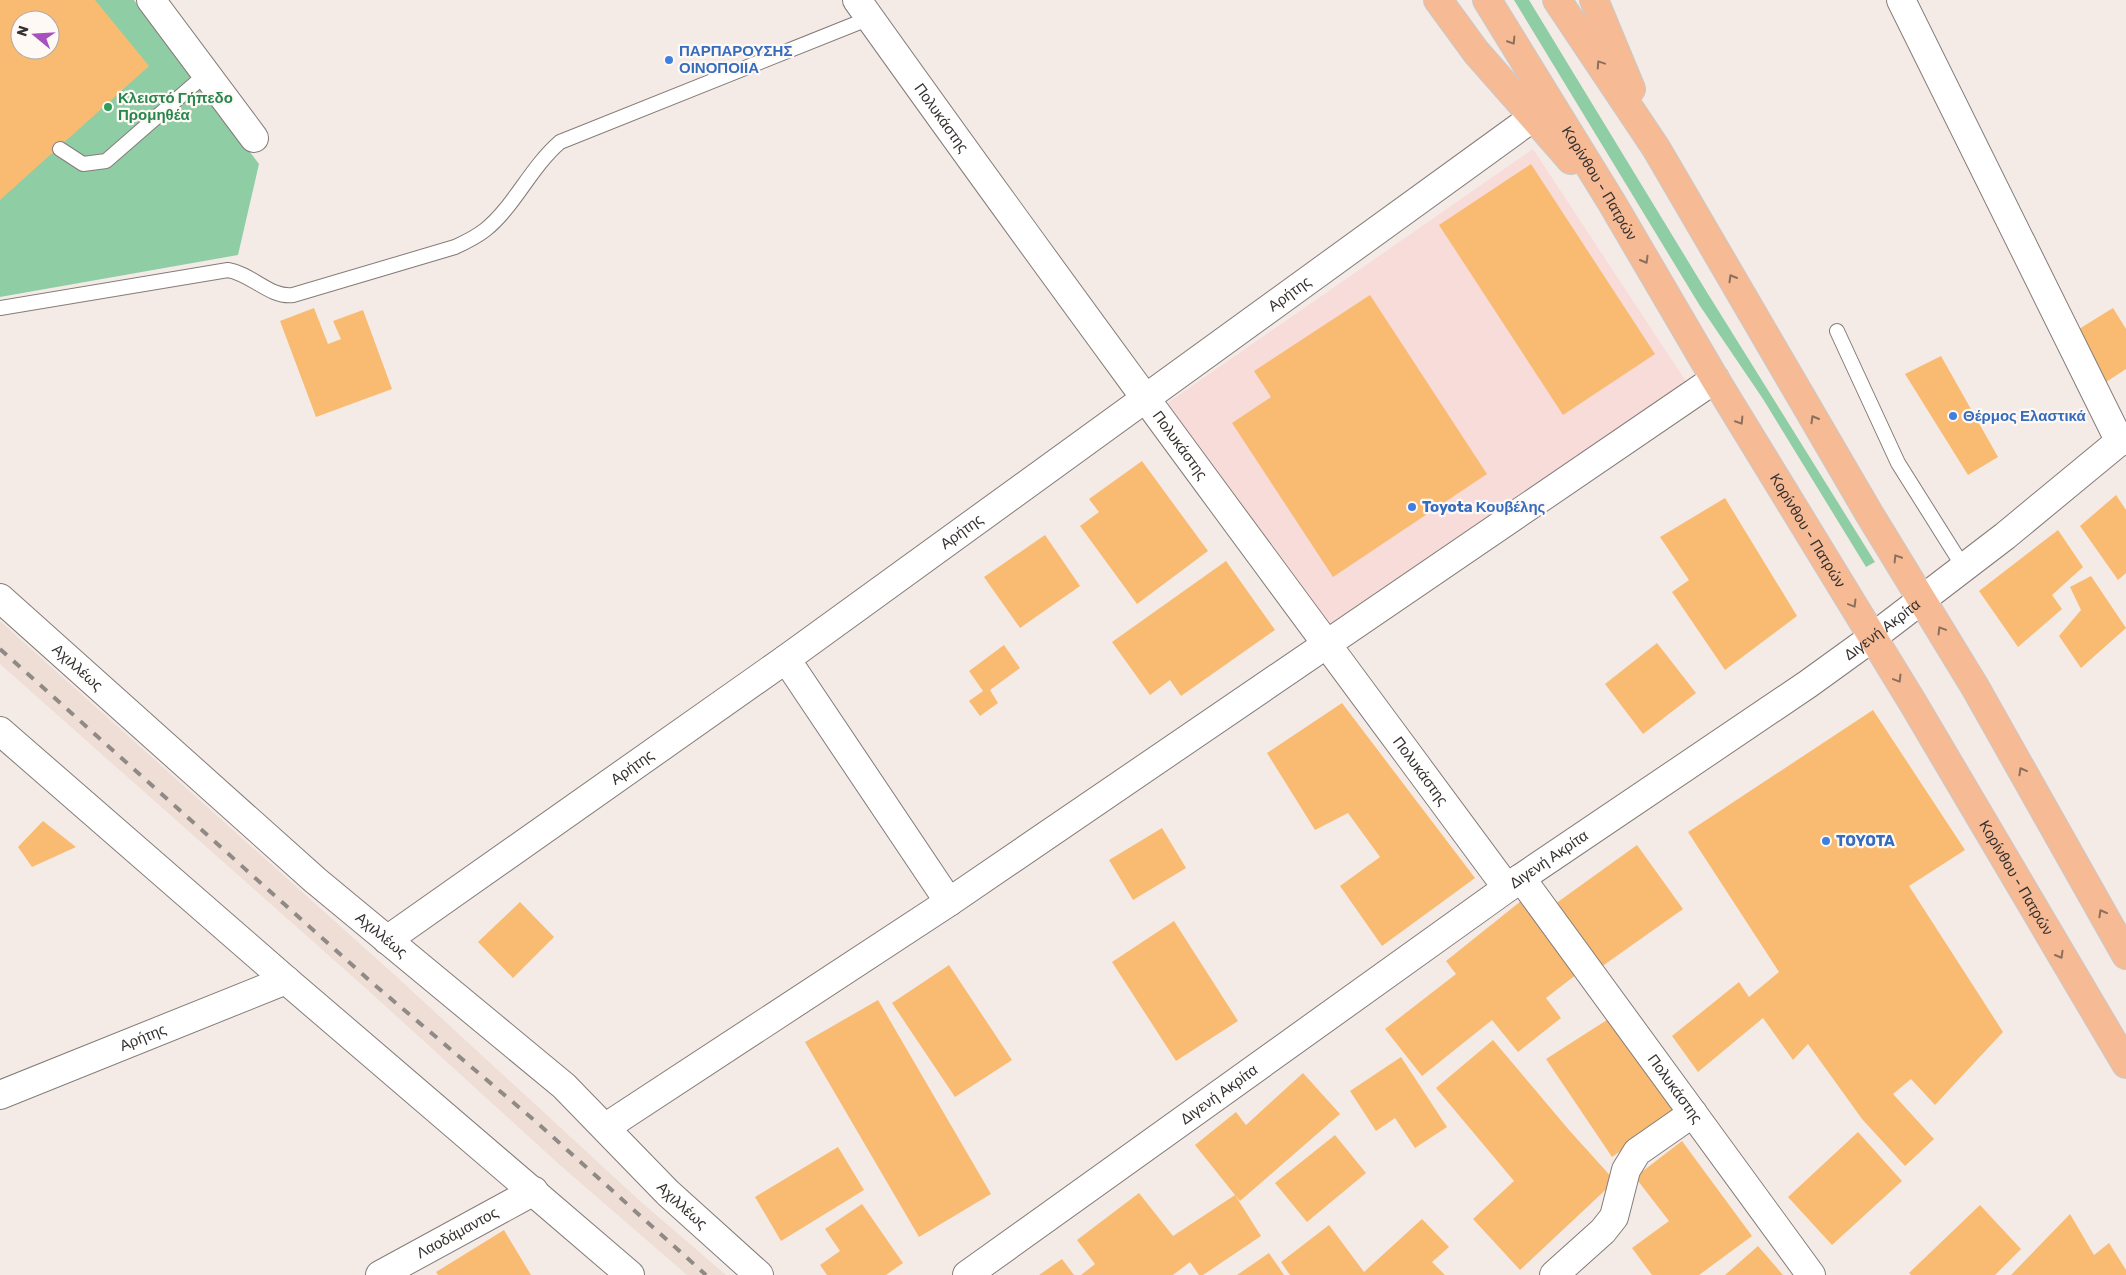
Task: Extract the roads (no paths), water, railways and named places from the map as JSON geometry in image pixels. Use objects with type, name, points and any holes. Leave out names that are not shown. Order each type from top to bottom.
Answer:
[{"type":"highway","points":[[1438,0],[1476,52],[1532,118],[1612,203]]},
{"type":"highway","name":"Κορίνθου - Πατρών","points":[[1487,0],[1612,203],[1715,379],[1873,637],[2126,1064]]},
{"type":"highway","points":[[1557,0],[1656,148],[1870,515],[1975,687],[2126,955]]},
{"type":"highway","points":[[1594,0],[1656,148]]},
{"type":"street","points":[[151,0],[254,138]]},
{"type":"street","points":[[1901,0],[2123,439]]},
{"type":"street","name":"Πολυκάστης","points":[[864,9],[1144,399],[1327,643],[1693,1113],[1810,1275]]},
{"type":"street","name":"Αρήτης","points":[[387,940],[786,659],[1532,118]]},
{"type":"street","points":[[606,1127],[949,902],[1715,379]]},
{"type":"street","name":"Διγενή Ακρίτα","points":[[967,1275],[1514,883],[1808,684],[1873,637],[1964,568],[2123,439]]},
{"type":"street","name":"Αχιλλέως","points":[[0,598],[315,880],[564,1086],[668,1192],[759,1275]]},
{"type":"street","points":[[786,659],[949,902]]},
{"type":"street","points":[[0,730],[286,980],[630,1275]]},
{"type":"street","name":"Αρήτης","points":[[0,1095],[286,980]]},
{"type":"street","points":[[1554,1275],[1603,1232],[1614,1217],[1626,1170],[1638,1152],[1693,1113]]},
{"type":"street","name":"Λαοδάμαντος","points":[[380,1275],[534,1191]]},
{"type":"lane","points":[[0,308],[228,270],[248,276],[277,294],[293,295],[455,247],[474,238],[495,222],[544,156],[560,142],[864,9]]},
{"type":"lane","points":[[60,149],[83,164],[106,161],[206,74]]},
{"type":"lane","points":[[1837,330],[1898,463],[1964,568]]},
{"type":"railway","points":[[0,649],[370,981],[534,1120],[706,1275]]},
{"type":"place","name":"ΠΑΡΠΑΡΟΥΣΗΣ ΟΙΝΟΠΟΙΙΑ","points":[[669,60]]},
{"type":"place","name":"Κλειστό Γήπεδο Προμηθέα","points":[[108,107]]},
{"type":"place","name":"Θέρμος Ελαστικά","points":[[1953,416]]},
{"type":"place","name":"Toyota Κουβέλης","points":[[1412,507]]},
{"type":"place","name":"TOYOTA","points":[[1826,841]]}]
